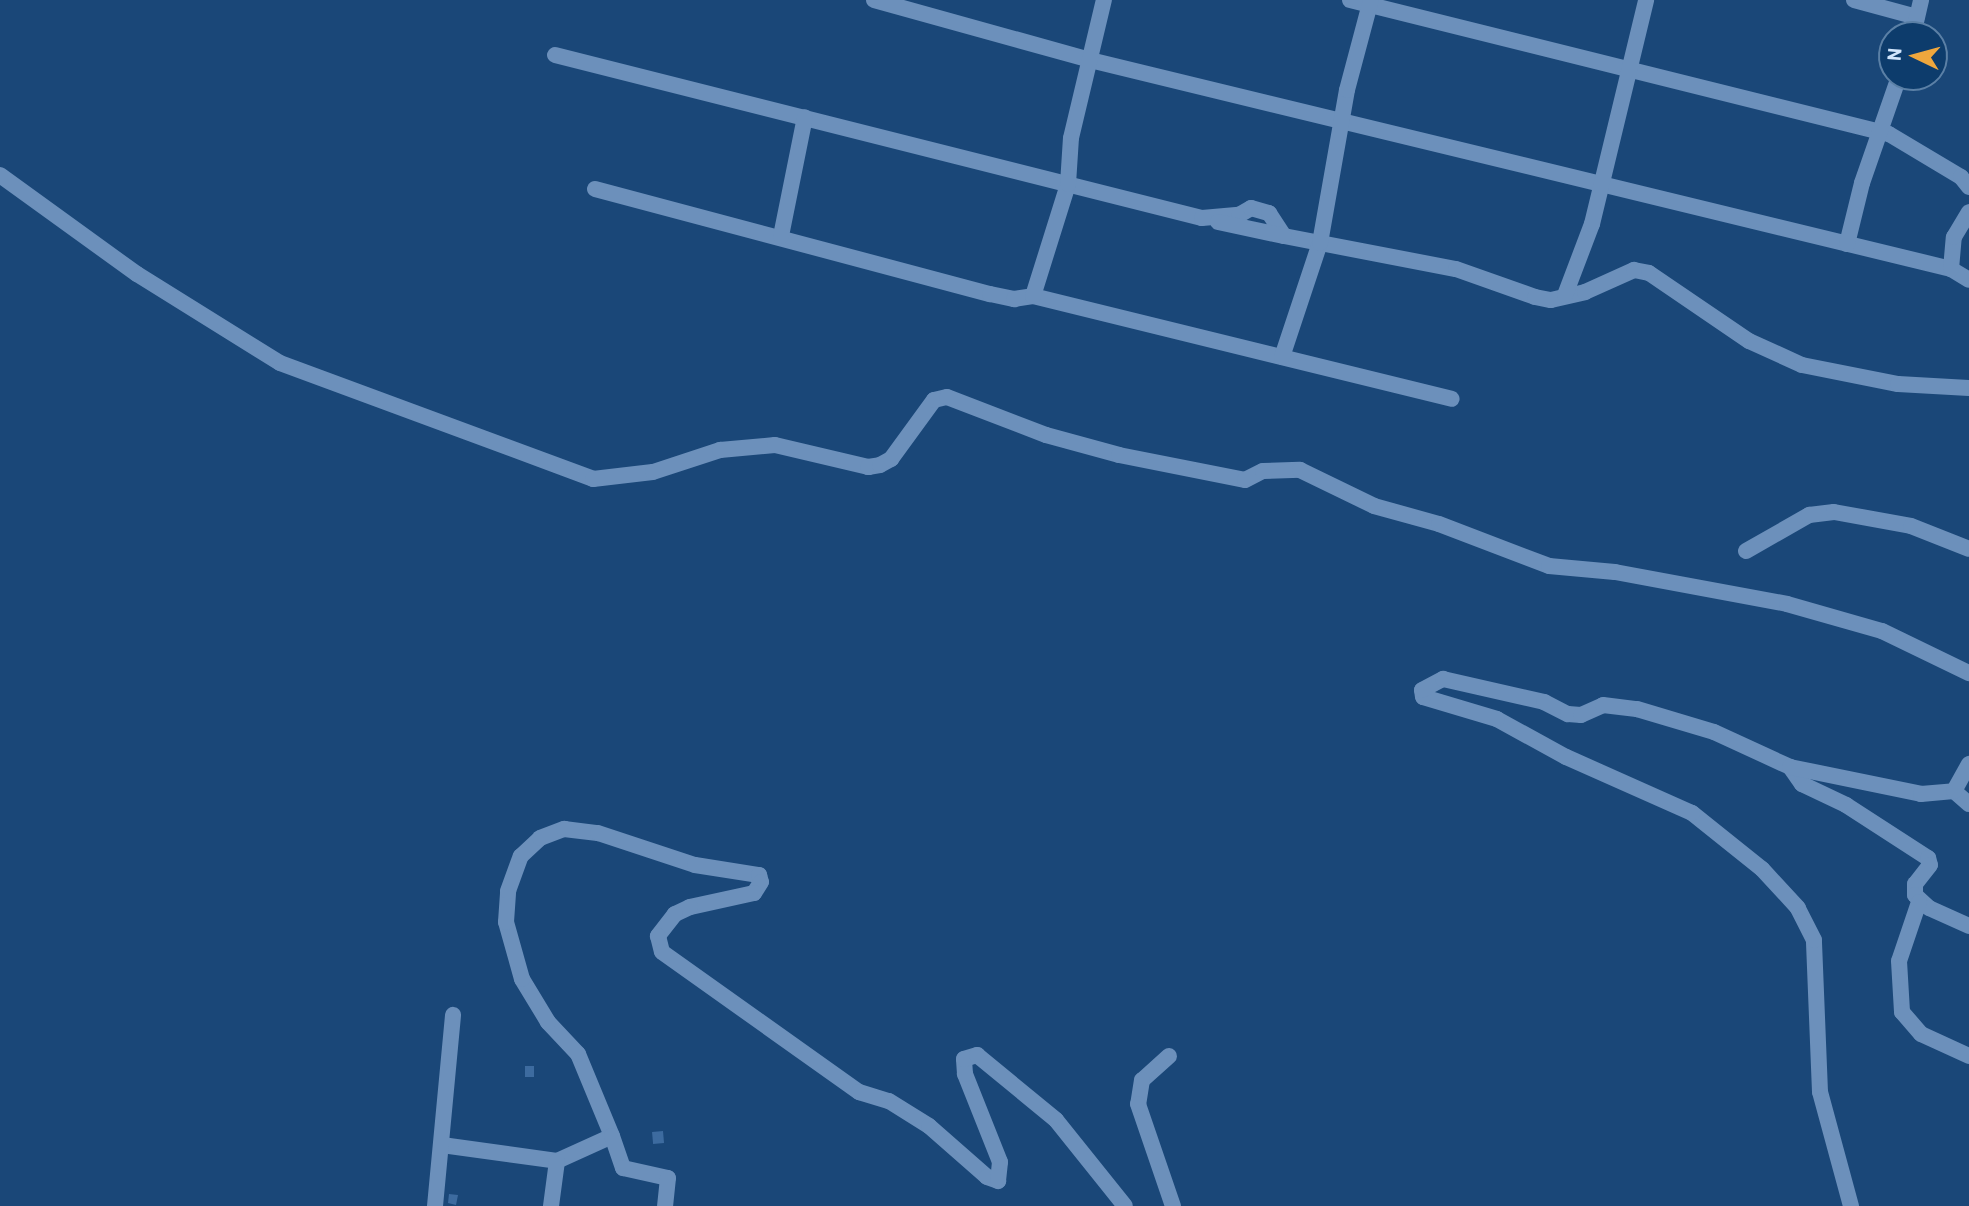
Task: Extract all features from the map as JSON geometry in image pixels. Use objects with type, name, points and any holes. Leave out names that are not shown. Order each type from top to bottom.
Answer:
[{"type":"street","points":[[873,0],[1090,60],[1951,270],[1969,280]]},
{"type":"street","points":[[1033,296],[1068,184],[1072,138],[1104,0]]},
{"type":"street","points":[[1349,0],[1628,66],[1881,132],[1961,177],[1969,187]]},
{"type":"street","points":[[1565,295],[1603,183],[1628,66],[1646,0]]},
{"type":"street","points":[[1854,0],[1919,8]]},
{"type":"street","points":[[1282,357],[1320,243],[1342,121],[1370,3]]},
{"type":"street","points":[[555,55],[1202,218],[1239,215],[1251,208],[1269,213],[1284,236],[1456,269],[1550,300],[1607,285],[1634,270],[1649,273],[1749,341],[1802,365],[1898,384],[1969,388]]},
{"type":"street","points":[[1847,244],[1861,183],[1894,91]]},
{"type":"street","points":[[781,236],[805,117]]},
{"type":"street","points":[[0,175],[138,274],[280,363],[593,479],[653,472],[720,450],[775,445],[868,467],[880,465],[891,459],[934,400],[947,397],[1046,435],[1119,455],[1245,480],[1263,471],[1300,470],[1374,506],[1439,524],[1549,566],[1615,572],[1799,607],[1882,631],[1969,673]]},
{"type":"street","points":[[595,189],[781,236],[990,294],[1014,299],[1033,296],[1451,399]]},
{"type":"street","points":[[1951,270],[1954,237],[1969,212]]},
{"type":"street","points":[[1746,551],[1809,515],[1833,512],[1911,526],[1969,549]]},
{"type":"street","points":[[1851,1206],[1820,1092],[1815,953],[1798,908],[1762,869],[1692,813],[1566,757],[1497,719],[1423,697],[1422,690],[1443,679],[1544,702],[1568,714],[1581,715],[1603,705],[1637,709],[1714,732],[1790,767],[1921,794],[1954,791],[1969,804]]},
{"type":"street","points":[[1954,791],[1969,764]]},
{"type":"street","points":[[1790,767],[1802,784],[1846,805],[1928,858],[1930,865],[1915,884],[1919,902],[1899,961],[1902,1012],[1921,1034],[1969,1056]]},
{"type":"street","points":[[665,1206],[668,1178],[623,1168],[578,1054],[548,1022],[522,979],[506,922],[508,891],[522,856],[540,838],[564,829],[598,833],[695,865],[759,876],[761,882],[754,893],[690,906],[675,914],[658,936],[662,952],[859,1092],[889,1101],[929,1126],[987,1177],[998,1181],[1000,1162],[965,1074],[964,1059],[977,1055],[1056,1120],[1125,1206]]},
{"type":"street","points":[[1919,902],[1969,926]]},
{"type":"street","points":[[435,1206],[453,1015]]},
{"type":"street","points":[[1169,1056],[1142,1080],[1138,1104],[1174,1206]]},
{"type":"street","points":[[442,1145],[557,1161],[612,1136]]},
{"type":"street","points":[[551,1206],[557,1161]]},
{"type":"building","points":[[525,1066],[534,1066],[534,1077],[525,1077]]},
{"type":"building","points":[[663,1131],[664,1143],[653,1144],[652,1132]]},
{"type":"building","points":[[449,1194],[458,1195],[456,1205],[448,1203]]}]
